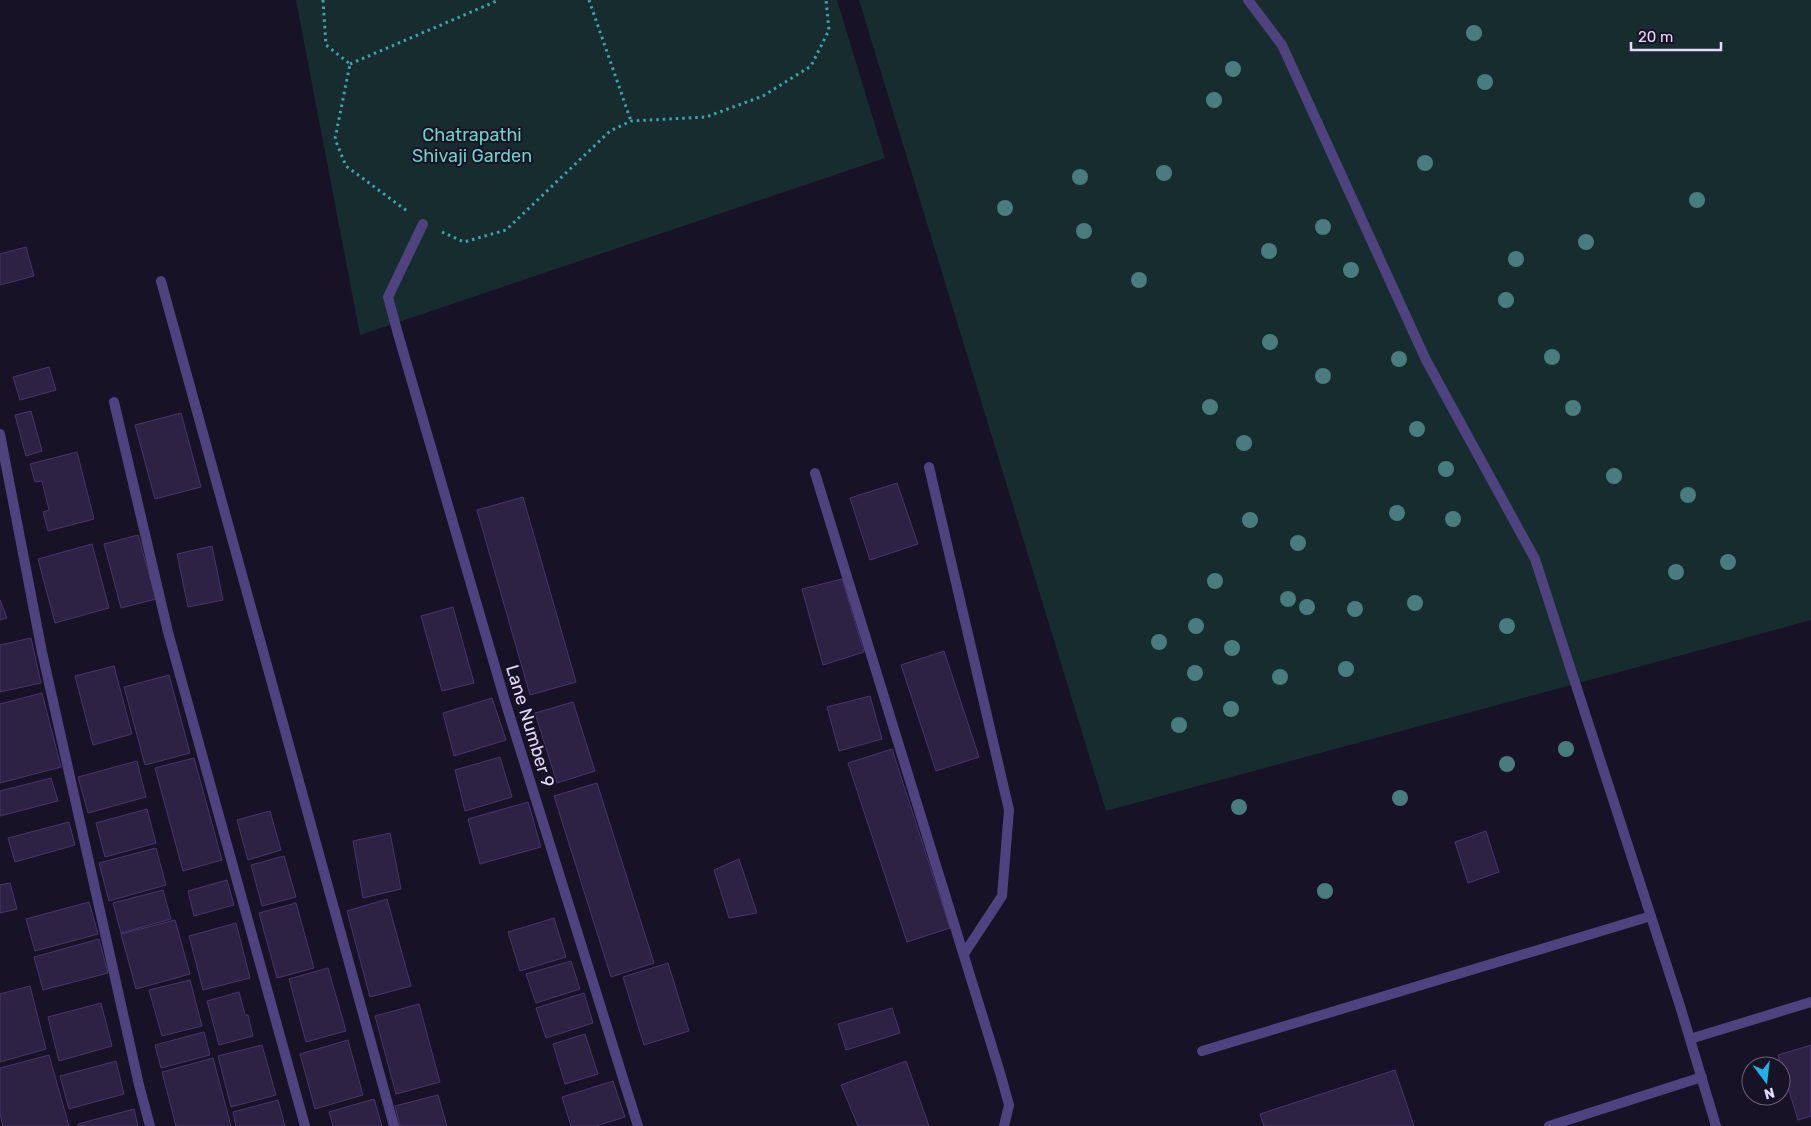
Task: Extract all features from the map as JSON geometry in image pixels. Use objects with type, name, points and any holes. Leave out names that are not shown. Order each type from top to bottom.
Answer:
[{"type":"street","points":[[1248,0],[1282,45],[1426,360],[1535,559],[1651,916],[1716,1126]]},
{"type":"street","name":"Lane Number 9","points":[[423,224],[388,298],[505,701],[638,1126]]},
{"type":"street","points":[[161,281],[394,1126]]},
{"type":"street","points":[[114,402],[168,632],[306,1126]]},
{"type":"street","points":[[0,434],[50,689],[137,1076],[150,1126]]},
{"type":"street","points":[[929,467],[1009,810],[1002,896],[964,954]]},
{"type":"street","points":[[814,473],[1009,1104],[1004,1126]]},
{"type":"street","points":[[1202,1051],[1651,916]]},
{"type":"street","points":[[1690,1039],[1811,1002]]},
{"type":"street","points":[[1549,1126],[1702,1077]]},
{"type":"path","points":[[323,0],[326,45],[350,64]]},
{"type":"path","points":[[350,64],[500,0]]},
{"type":"path","points":[[589,0],[631,121]]},
{"type":"path","points":[[350,64],[335,139],[346,166],[423,224],[464,242],[506,230],[610,131],[631,121],[706,117],[763,96],[811,66],[829,30],[826,0]]},
{"type":"green space","name":"Chatrapathi Shivaji Garden","points":[[296,0],[837,0],[885,158],[360,335]]},
{"type":"green space","points":[[859,0],[1811,0],[1811,620],[1106,811]]},
{"type":"building","points":[[26,247],[34,276],[0,285],[0,254]]},
{"type":"building","points":[[49,367],[56,390],[20,400],[13,377]]},
{"type":"building","points":[[31,411],[42,451],[26,456],[15,415]]},
{"type":"building","points":[[181,413],[201,487],[155,499],[135,425]]},
{"type":"building","points":[[77,452],[94,519],[48,531],[43,512],[49,510],[42,481],[35,482],[30,464]]},
{"type":"building","points":[[897,483],[918,544],[870,560],[850,498]]},
{"type":"building","points":[[523,497],[576,682],[530,695],[477,510]]},
{"type":"building","points":[[138,535],[156,599],[121,608],[104,544]]},
{"type":"building","points":[[92,544],[109,608],[55,623],[38,559]]},
{"type":"building","points":[[212,546],[223,600],[188,607],[177,554]]},
{"type":"building","points":[[842,579],[864,652],[823,665],[802,589]]},
{"type":"building","points":[[0,600],[7,618],[0,620]]},
{"type":"building","points":[[453,607],[474,683],[442,691],[421,616]]},
{"type":"building","points":[[31,638],[41,683],[0,692],[0,645]]},
{"type":"building","points":[[944,651],[979,757],[936,771],[901,665]]},
{"type":"building","points":[[114,666],[132,734],[93,745],[75,676]]},
{"type":"building","points":[[169,675],[190,753],[145,765],[124,687]]},
{"type":"building","points":[[42,693],[61,767],[0,783],[0,704]]},
{"type":"building","points":[[870,696],[882,739],[839,751],[827,707]]},
{"type":"building","points":[[492,698],[506,740],[454,756],[443,713]]},
{"type":"building","points":[[573,702],[595,771],[557,783],[535,713]]},
{"type":"building","points":[[892,749],[950,928],[907,942],[848,763]]},
{"type":"building","points":[[500,757],[512,797],[465,811],[455,770]]},
{"type":"building","points":[[194,758],[222,860],[183,871],[155,768]]},
{"type":"building","points":[[137,761],[146,797],[88,813],[78,777]]},
{"type":"building","points":[[51,778],[58,801],[0,816],[0,791]]},
{"type":"building","points":[[597,783],[654,963],[611,977],[554,796]]},
{"type":"building","points":[[528,802],[541,847],[480,864],[468,819]]},
{"type":"building","points":[[147,809],[156,843],[105,857],[96,823]]},
{"type":"building","points":[[270,811],[281,850],[248,860],[237,820]]},
{"type":"building","points":[[69,822],[75,845],[15,862],[8,838]]},
{"type":"building","points":[[1486,831],[1499,872],[1468,883],[1455,842]]},
{"type":"building","points":[[390,833],[401,889],[363,898],[353,841]]},
{"type":"building","points":[[156,848],[166,885],[109,901],[99,863]]},
{"type":"building","points":[[284,856],[296,897],[262,906],[251,865]]},
{"type":"building","points":[[739,859],[757,913],[729,918],[714,870]]},
{"type":"building","points":[[227,880],[234,905],[194,916],[188,891]]},
{"type":"building","points":[[10,883],[17,909],[0,913],[0,885]]},
{"type":"building","points":[[163,890],[171,919],[121,933],[113,903]]},
{"type":"building","points":[[387,899],[411,986],[370,997],[347,911]]},
{"type":"building","points":[[89,902],[98,934],[35,951],[26,919]]},
{"type":"building","points":[[296,903],[314,968],[277,978],[259,913]]},
{"type":"building","points":[[554,918],[566,957],[520,971],[508,932]]},
{"type":"building","points":[[175,920],[190,974],[136,989],[121,934]]},
{"type":"building","points":[[236,923],[250,978],[203,990],[189,936]]},
{"type":"building","points":[[99,939],[108,973],[43,990],[34,957]]},
{"type":"building","points":[[571,961],[580,989],[536,1003],[526,974]]},
{"type":"building","points":[[668,963],[689,1031],[644,1045],[623,977]]},
{"type":"building","points":[[328,968],[346,1031],[306,1042],[289,979]]},
{"type":"building","points":[[190,980],[202,1026],[162,1036],[149,990]]},
{"type":"building","points":[[30,986],[46,1049],[0,1062],[0,994]]},
{"type":"building","points":[[239,992],[245,1015],[248,1015],[253,1036],[219,1045],[207,1001]]},
{"type":"building","points":[[584,993],[593,1023],[546,1038],[536,1008]]},
{"type":"building","points":[[101,1003],[112,1046],[59,1061],[48,1017]]},
{"type":"building","points":[[419,1004],[440,1082],[396,1094],[375,1016]]},
{"type":"building","points":[[892,1008],[900,1033],[846,1050],[838,1024]]},
{"type":"building","points":[[204,1032],[210,1055],[161,1068],[155,1045]]},
{"type":"building","points":[[585,1034],[598,1074],[565,1084],[553,1044]]},
{"type":"building","points":[[348,1040],[363,1095],[315,1109],[300,1054]]},
{"type":"building","points":[[262,1045],[276,1095],[231,1107],[218,1056]]},
{"type":"building","points":[[1811,1045],[1811,1116],[1798,1120],[1791,1097],[1791,1056],[1778,1055]]},
{"type":"building","points":[[49,1055],[69,1126],[3,1126],[0,1114],[0,1068]]},
{"type":"building","points":[[213,1058],[231,1126],[176,1126],[162,1072]]},
{"type":"building","points":[[116,1061],[124,1094],[69,1109],[60,1076]]},
{"type":"building","points":[[906,1061],[929,1126],[858,1126],[841,1085]]},
{"type":"building","points":[[1395,1070],[1414,1126],[1264,1126],[1260,1114]]},
{"type":"building","points":[[613,1081],[625,1117],[596,1126],[571,1126],[562,1097]]},
{"type":"building","points":[[438,1095],[447,1126],[400,1126],[395,1106]]},
{"type":"building","points":[[374,1099],[382,1126],[333,1126],[329,1112]]},
{"type":"building","points":[[278,1100],[285,1126],[236,1126],[233,1112]]},
{"type":"building","points":[[134,1109],[138,1126],[78,1126],[78,1124]]}]
